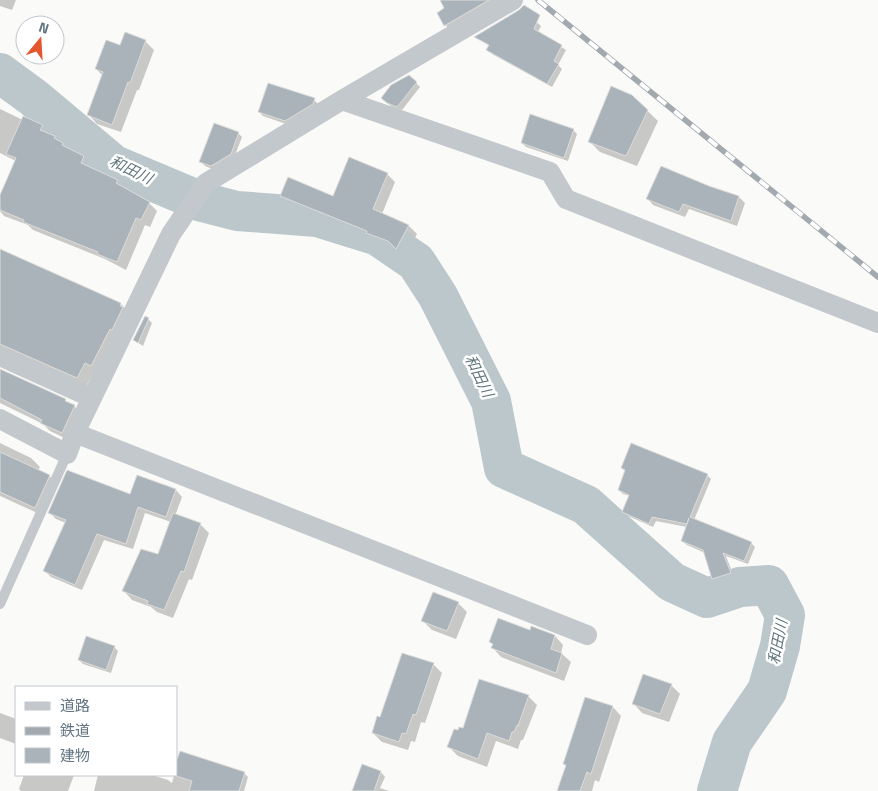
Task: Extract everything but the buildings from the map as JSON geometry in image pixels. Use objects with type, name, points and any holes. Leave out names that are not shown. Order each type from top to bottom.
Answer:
[{"type":"street","points":[[0,419],[68,454],[92,398],[171,234],[206,183],[342,100],[513,0]]},
{"type":"street","points":[[342,100],[550,172],[566,200],[878,323]]},
{"type":"street","points":[[0,356],[92,398]]},
{"type":"street","points":[[76,433],[588,635]]},
{"type":"lane","points":[[0,604],[68,454]]},
{"type":"waterway","name":"和田川","points":[[0,73],[34,98],[114,165],[202,202],[237,211],[317,217],[378,236],[416,262],[438,296],[491,401],[504,468],[586,505],[672,582],[707,598],[740,587],[769,585],[785,615],[780,646],[767,691],[732,742],[717,791]]},
{"type":"railway","points":[[538,0],[878,277]]}]
